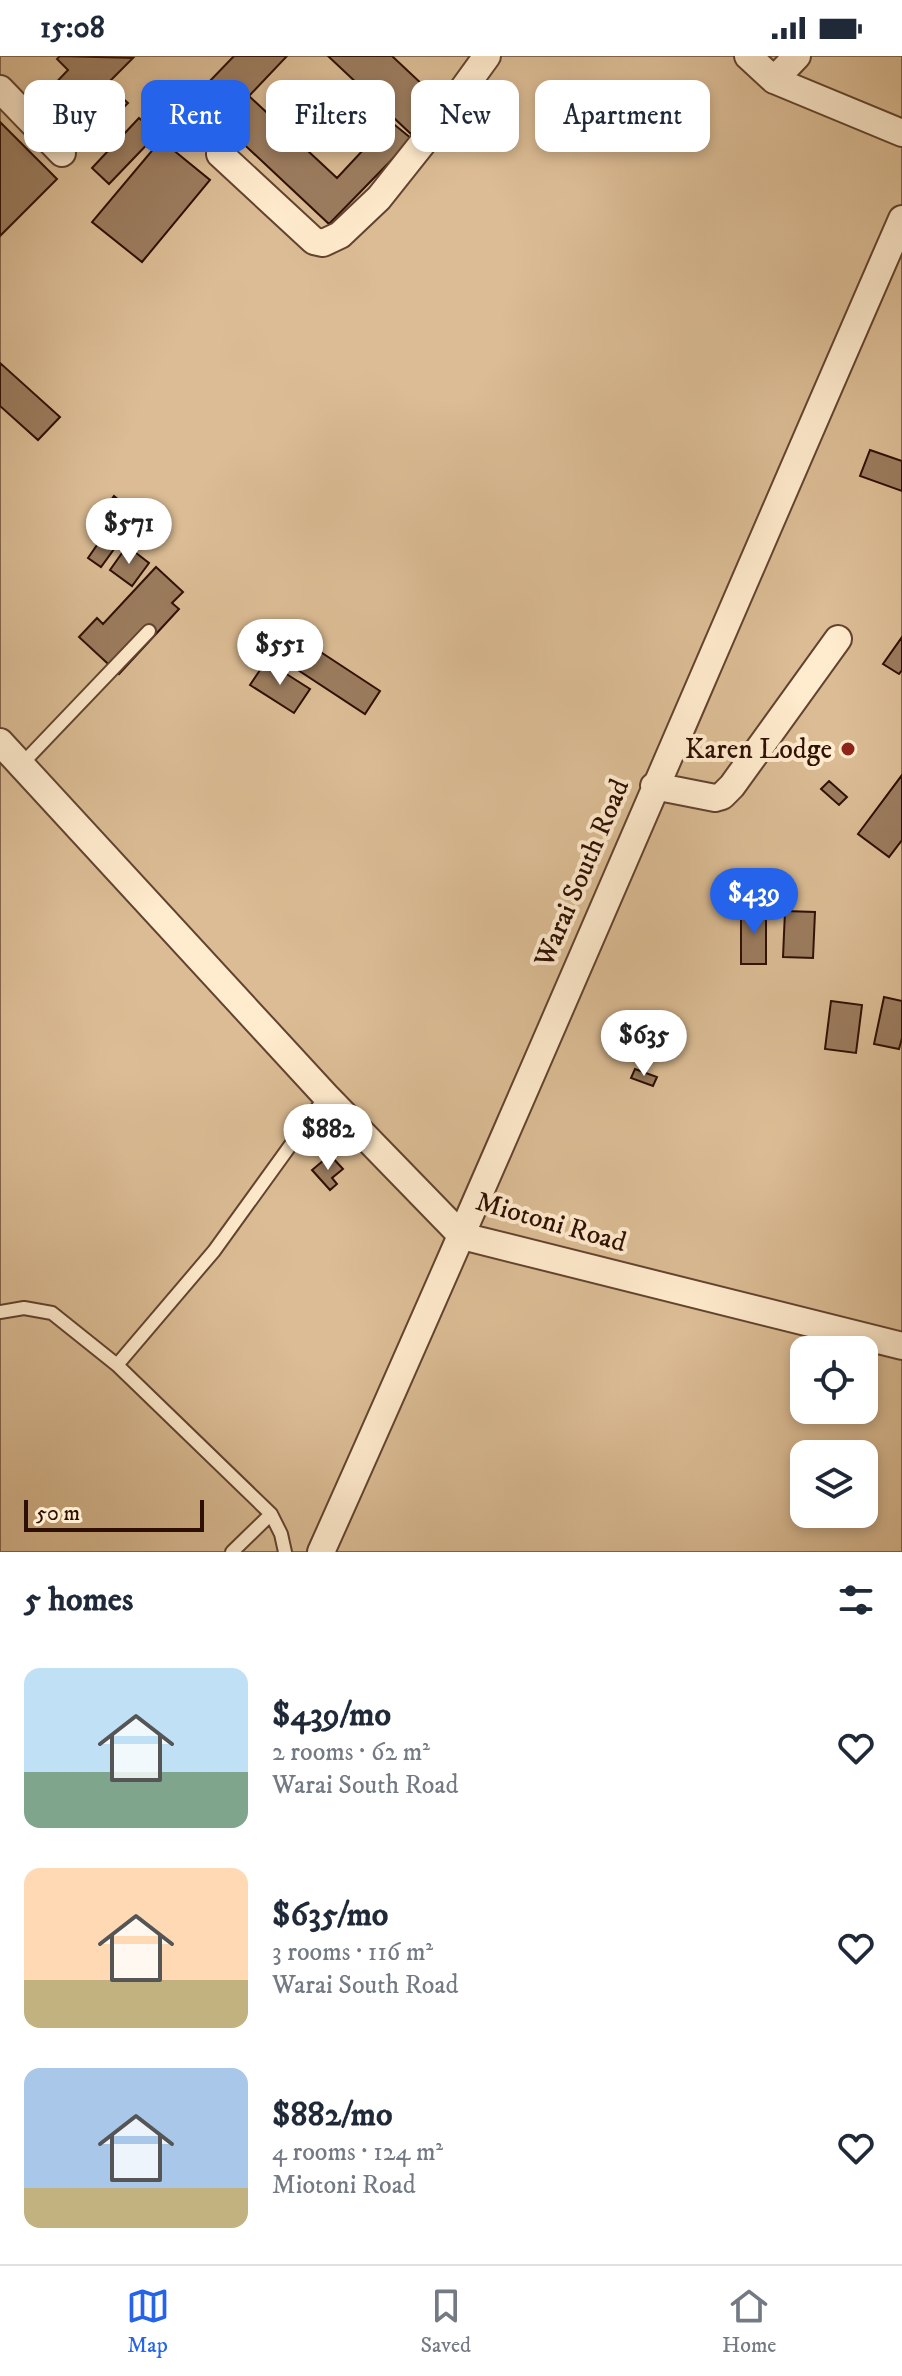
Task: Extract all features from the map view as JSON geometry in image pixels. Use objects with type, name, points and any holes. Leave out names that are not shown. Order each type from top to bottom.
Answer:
[{"type":"street","points":[[220,154],[314,241],[323,243],[332,240],[379,198],[487,56]]},
{"type":"street","points":[[748,56],[774,80],[902,133]]},
{"type":"street","points":[[774,80],[797,56]]},
{"type":"street","points":[[0,89],[62,153]]},
{"type":"street","name":"Warai South Road","points":[[321,1552],[462,1236],[654,786],[902,219]]},
{"type":"street","points":[[654,786],[705,798],[722,796],[838,639]]},
{"type":"street","name":"Miotoni Road","points":[[0,742],[326,1096],[462,1236],[902,1346]]},
{"type":"lane","points":[[21,765],[149,631]]},
{"type":"lane","points":[[117,1365],[214,1251],[326,1096]]},
{"type":"lane","points":[[0,1312],[24,1308],[52,1313],[117,1365],[271,1514],[281,1534],[285,1552]]},
{"type":"lane","points":[[232,1552],[271,1514]]},
{"type":"shaded area","points":[[0,56],[902,56],[902,1552],[0,1552]]},
{"type":"building","points":[[60,56],[133,58],[111,80],[58,80],[68,70],[57,59]]},
{"type":"building","points":[[234,56],[287,56],[250,95],[250,80],[211,80]]},
{"type":"building","points":[[328,56],[392,56],[418,80],[411,80],[411,134],[395,119],[395,80],[354,80]]},
{"type":"building","points":[[250,97],[266,112],[266,152],[309,152],[337,178],[361,152],[395,152],[395,125],[411,138],[329,224],[250,150]]},
{"type":"building","points":[[139,118],[141,120],[141,151],[109,184],[92,168],[107,152],[125,152],[125,133]]},
{"type":"building","points":[[0,122],[24,146],[24,152],[30,152],[57,179],[0,236]]},
{"type":"building","points":[[151,152],[176,152],[210,180],[142,262],[92,222]]},
{"type":"building","points":[[0,363],[60,417],[38,440],[0,406]]},
{"type":"building","points":[[870,450],[902,461],[902,491],[860,476]]},
{"type":"building","points":[[114,496],[143,520],[131,535],[102,512]]},
{"type":"building","points":[[104,535],[117,545],[101,567],[88,558]]},
{"type":"building","points":[[127,546],[149,563],[132,586],[110,570]]},
{"type":"building","points":[[156,567],[183,592],[172,603],[179,609],[119,674],[79,637],[97,618],[103,624]]},
{"type":"building","points":[[284,628],[380,691],[365,714],[269,651]]},
{"type":"building","points":[[902,637],[902,670],[899,674],[883,664]]},
{"type":"building","points":[[266,661],[310,689],[294,713],[250,685]]},
{"type":"building","points":[[902,775],[902,840],[889,857],[858,834]]},
{"type":"building","points":[[829,781],[847,797],[839,805],[821,789]]},
{"type":"building","points":[[741,907],[766,907],[766,964],[741,964]]},
{"type":"building","points":[[785,911],[815,912],[813,958],[783,957]]},
{"type":"building","points":[[884,997],[902,1001],[899,1049],[874,1044]]},
{"type":"building","points":[[831,1001],[862,1005],[856,1053],[825,1049]]},
{"type":"building","points":[[635,1069],[657,1077],[653,1086],[631,1078]]},
{"type":"building","points":[[330,1155],[343,1169],[332,1178],[337,1184],[330,1190],[312,1170]]},
{"type":"place","name":"Karen Lodge","points":[[848,749]]}]
